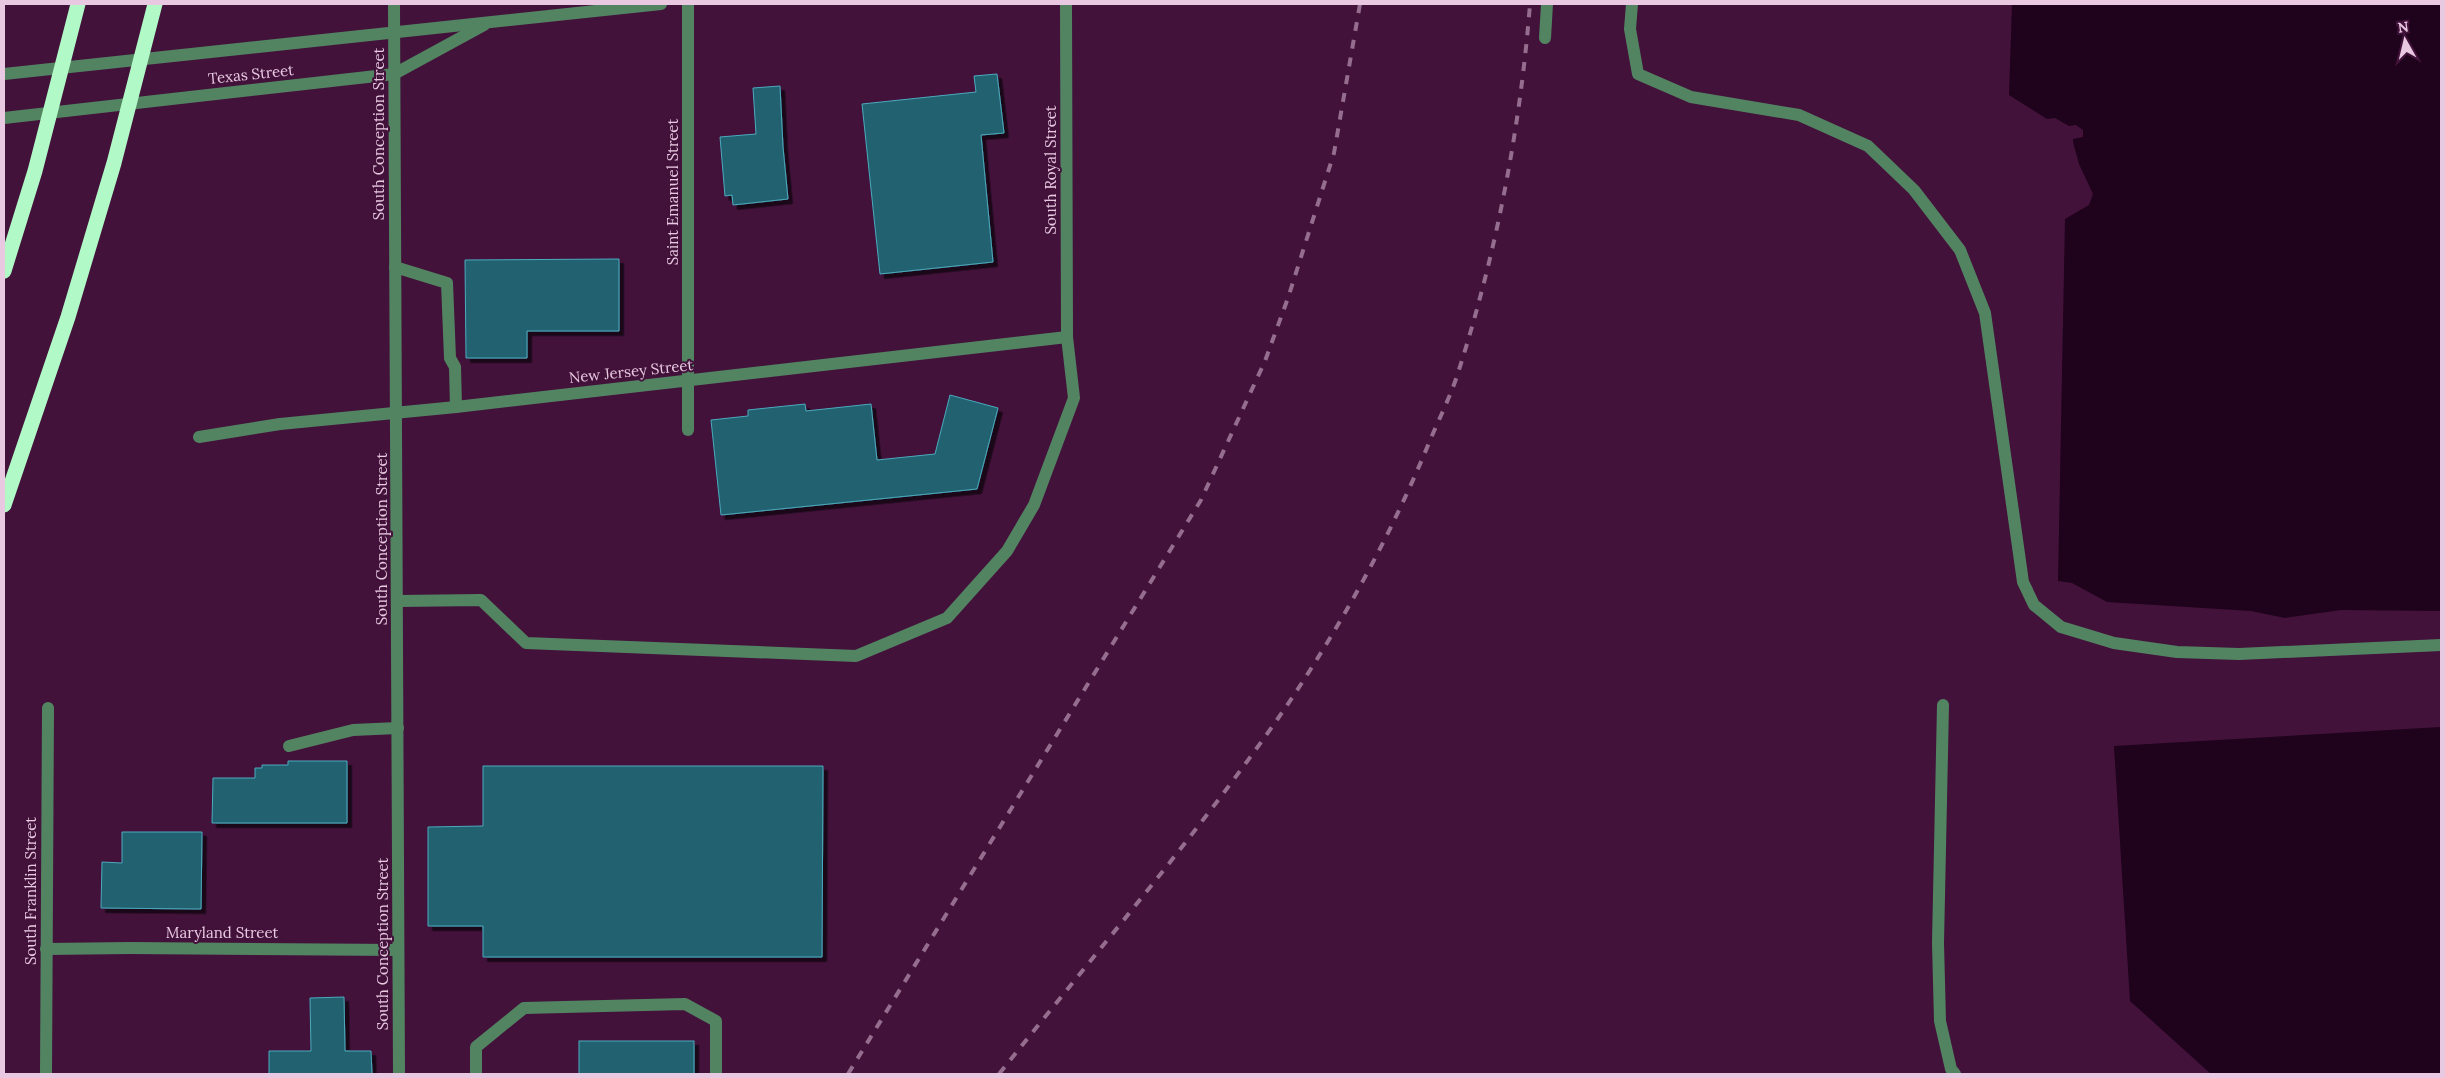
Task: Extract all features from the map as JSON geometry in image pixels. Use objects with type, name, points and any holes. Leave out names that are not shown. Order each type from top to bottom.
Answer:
[{"type":"highway","points":[[4,505],[68,317],[114,163],[155,4]]},
{"type":"highway","points":[[4,271],[35,171],[78,7]]},
{"type":"street","name":"South Conception Street","points":[[394,4],[399,1074]]},
{"type":"street","name":"Texas Street","points":[[4,74],[661,4]]},
{"type":"street","name":"Saint Emanuel Street","points":[[688,4],[688,430]]},
{"type":"street","name":"South Royal Street","points":[[398,601],[481,600],[526,643],[856,656],[947,618],[1007,551],[1034,505],[1074,398],[1067,337],[1066,4]]},
{"type":"street","points":[[1545,38],[1547,4]]},
{"type":"street","points":[[1632,4],[1630,29],[1638,74],[1691,97],[1799,115],[1868,146],[1914,190],[1960,250],[1985,313],[2023,582],[2034,605],[2061,627],[2114,643],[2177,652],[2239,654],[2441,645]]},
{"type":"street","name":"Texas Street","points":[[4,118],[394,74],[489,22]]},
{"type":"street","points":[[395,268],[447,283],[450,358],[455,368],[456,407]]},
{"type":"street","name":"New Jersey Street","points":[[199,437],[280,424],[397,414],[1067,337]]},
{"type":"street","points":[[1943,705],[1938,943],[1940,1021],[1950,1073]]},
{"type":"street","name":"South Franklin Street","points":[[46,1074],[48,708]]},
{"type":"street","points":[[290,746],[353,730],[398,728]]},
{"type":"street","name":"Maryland Street","points":[[46,950],[130,948],[398,950]]},
{"type":"street","points":[[476,1074],[476,1046],[524,1008],[685,1004],[716,1022],[716,1074]]},
{"type":"shaded area","points":[[2012,4],[2441,4],[2441,611],[2341,610],[2285,618],[2251,611],[2107,602],[2072,583],[2058,581],[2065,219],[2089,205],[2093,194],[2079,164],[2073,142],[2073,139],[2083,137],[2083,130],[2076,125],[2069,126],[2055,118],[2047,119],[2009,95]]},
{"type":"shaded area","points":[[2441,727],[2441,1074],[2211,1074],[2130,1001],[2114,746]]},
{"type":"building","points":[[997,74],[1004,133],[981,135],[993,262],[880,274],[862,104],[976,92],[974,76]]},
{"type":"building","points":[[780,86],[788,199],[733,205],[732,195],[725,196],[720,137],[756,134],[753,88]]},
{"type":"building","points":[[619,259],[619,331],[527,331],[527,358],[466,358],[465,260]]},
{"type":"building","points":[[950,395],[998,408],[977,489],[721,515],[711,420],[748,416],[748,410],[805,404],[806,411],[871,404],[877,460],[935,454]]},
{"type":"building","points":[[288,761],[347,761],[347,823],[212,823],[213,778],[255,778],[255,768],[262,768],[262,765],[288,765]]},
{"type":"building","points":[[483,766],[823,766],[822,957],[483,957],[483,926],[428,926],[428,827],[483,826]]},
{"type":"building","points":[[122,832],[202,832],[201,909],[101,908],[102,862],[122,863]]},
{"type":"building","points":[[344,997],[345,1051],[371,1051],[372,1074],[269,1074],[269,1051],[311,1051],[310,998]]},
{"type":"building","points":[[579,1041],[694,1041],[694,1074],[579,1074]]},
{"type":"railway","points":[[848,1074],[1201,500],[1265,361],[1288,298],[1334,153],[1360,4]]},
{"type":"railway","points":[[999,1074],[1142,898],[1279,717],[1343,616],[1399,511],[1457,376],[1483,285],[1495,238],[1513,145],[1526,51],[1530,4]]}]
